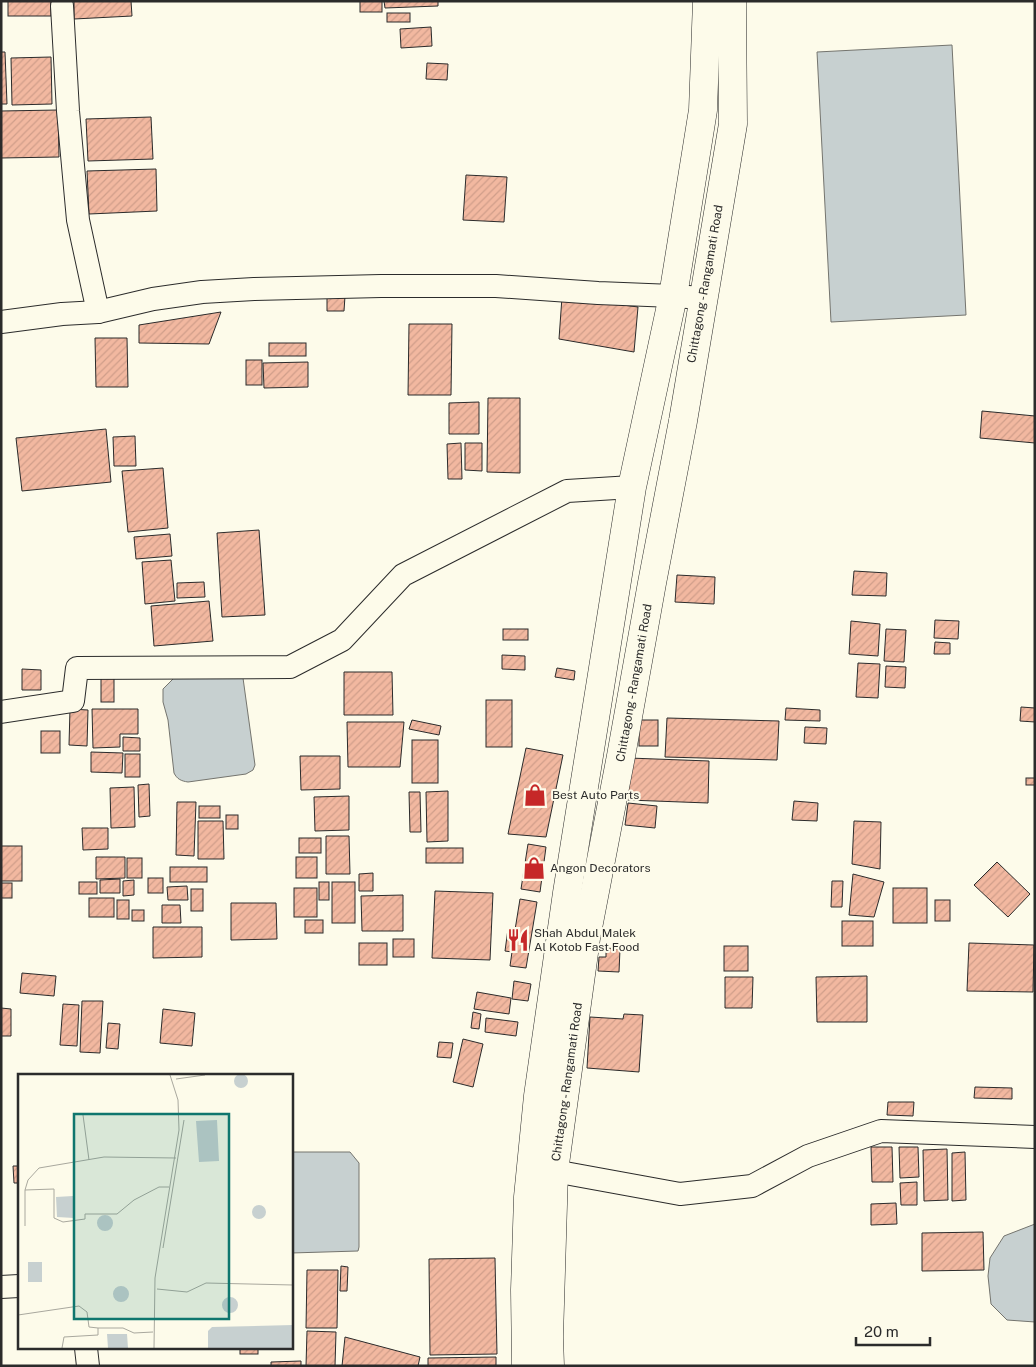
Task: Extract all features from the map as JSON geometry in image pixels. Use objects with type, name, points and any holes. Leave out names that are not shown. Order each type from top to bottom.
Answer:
[{"type":"highway","name":"Chittagong - Rangamati Road","points":[[526,1366],[525,1290],[528,1197],[538,1096],[567,893],[632,487],[673,296],[720,2]]},
{"type":"highway","name":"Chittagong - Rangamati Road","points":[[550,1366],[549,1337],[554,1171],[586,938],[622,756],[683,421],[733,124],[720,2]]},
{"type":"street","points":[[62,6],[68,111],[78,220],[98,312]]},
{"type":"street","points":[[1,322],[62,314],[98,312],[153,299],[202,292],[254,289],[496,286],[703,298]]},
{"type":"street","points":[[1,712],[73,701],[77,668],[290,667],[342,640],[403,575],[567,491],[632,487]]},
{"type":"street","points":[[554,1171],[680,1194],[752,1186],[808,1156],[882,1131],[1035,1137]]},
{"type":"street","points":[[1,1287],[18,1286]]},
{"type":"street","points":[[86,1350],[88,1366]]},
{"type":"shaded area","points":[[952,45],[966,315],[831,322],[817,52]]},
{"type":"shaded area","points":[[174,678],[243,678],[255,765],[253,770],[246,774],[188,782],[176,777],[168,720],[163,702],[163,689]]},
{"type":"shaded area","points":[[292,1152],[350,1152],[359,1163],[358,1251],[292,1253]]},
{"type":"shaded area","points":[[1035,1224],[1035,1322],[1007,1320],[991,1304],[988,1276],[990,1258],[1004,1236]]},
{"type":"building","points":[[8,1],[51,1],[51,16],[8,16]]},
{"type":"building","points":[[74,1],[131,1],[132,16],[74,19]]},
{"type":"building","points":[[360,1],[382,1],[382,12],[360,12]]},
{"type":"building","points":[[384,1],[438,1],[438,6],[385,8]]},
{"type":"building","points":[[387,13],[410,13],[410,22],[387,22]]},
{"type":"building","points":[[431,27],[432,46],[401,48],[400,29]]},
{"type":"building","points":[[1,52],[5,52],[7,104],[1,104]]},
{"type":"building","points":[[51,57],[52,104],[12,105],[11,58]]},
{"type":"building","points":[[427,63],[448,64],[447,80],[426,79]]},
{"type":"building","points":[[58,110],[59,157],[1,158],[1,111]]},
{"type":"building","points":[[151,117],[153,159],[88,161],[86,119]]},
{"type":"building","points":[[156,169],[157,211],[89,214],[87,171]]},
{"type":"building","points":[[466,175],[507,177],[504,222],[463,220]]},
{"type":"building","points":[[327,296],[345,296],[344,311],[327,311]]},
{"type":"building","points":[[562,297],[638,307],[634,352],[559,339]]},
{"type":"building","points":[[221,312],[209,344],[139,343],[139,325]]},
{"type":"building","points":[[409,324],[452,324],[451,395],[408,395]]},
{"type":"building","points":[[95,338],[127,338],[128,387],[96,387]]},
{"type":"building","points":[[269,343],[306,343],[306,356],[269,356]]},
{"type":"building","points":[[246,360],[262,360],[262,385],[246,385]]},
{"type":"building","points":[[308,362],[308,387],[264,388],[263,363]]},
{"type":"building","points":[[488,398],[520,398],[520,473],[487,472]]},
{"type":"building","points":[[479,402],[479,434],[449,434],[449,403]]},
{"type":"building","points":[[982,411],[1035,416],[1035,443],[980,438]]},
{"type":"building","points":[[106,429],[111,482],[22,491],[16,438]]},
{"type":"building","points":[[135,436],[136,466],[114,466],[113,437]]},
{"type":"building","points":[[461,443],[462,479],[448,479],[447,444]]},
{"type":"building","points":[[465,443],[482,443],[482,471],[465,470]]},
{"type":"building","points":[[163,468],[168,528],[128,532],[122,471]]},
{"type":"building","points":[[259,530],[265,615],[222,617],[217,533]]},
{"type":"building","points":[[170,534],[172,556],[136,559],[134,537]]},
{"type":"building","points":[[171,560],[175,601],[145,604],[142,562]]},
{"type":"building","points":[[854,571],[887,573],[886,596],[852,595]]},
{"type":"building","points":[[677,575],[715,577],[714,604],[675,602]]},
{"type":"building","points":[[204,582],[205,597],[177,598],[177,583]]},
{"type":"building","points":[[209,601],[213,641],[154,646],[151,606]]},
{"type":"building","points":[[935,620],[959,621],[958,639],[934,638]]},
{"type":"building","points":[[851,621],[880,624],[878,656],[849,654]]},
{"type":"building","points":[[503,629],[528,629],[528,640],[503,640]]},
{"type":"building","points":[[886,629],[906,630],[904,662],[884,661]]},
{"type":"building","points":[[935,642],[950,643],[950,654],[934,654]]},
{"type":"building","points":[[502,655],[525,656],[525,670],[502,669]]},
{"type":"building","points":[[858,663],[880,664],[878,698],[856,697]]},
{"type":"building","points":[[886,666],[906,667],[905,688],[885,687]]},
{"type":"building","points":[[557,668],[575,671],[574,680],[555,677]]},
{"type":"building","points":[[22,669],[41,670],[41,690],[22,690]]},
{"type":"building","points":[[344,672],[392,672],[393,715],[344,715]]},
{"type":"building","points":[[101,678],[114,678],[114,702],[101,702]]},
{"type":"building","points":[[486,700],[512,700],[512,747],[486,747]]},
{"type":"building","points":[[1021,707],[1035,708],[1035,722],[1020,721]]},
{"type":"building","points":[[786,708],[820,710],[820,721],[785,720]]},
{"type":"building","points":[[70,709],[88,710],[87,746],[69,745]]},
{"type":"building","points":[[92,709],[138,709],[138,734],[120,734],[120,747],[93,748]]},
{"type":"building","points":[[667,718],[779,721],[777,760],[665,757]]},
{"type":"building","points":[[412,720],[441,726],[439,735],[409,729]]},
{"type":"building","points":[[639,720],[658,720],[658,746],[639,746]]},
{"type":"building","points":[[347,722],[404,722],[400,767],[348,767]]},
{"type":"building","points":[[805,727],[827,728],[826,744],[804,743]]},
{"type":"building","points":[[41,731],[60,731],[60,753],[41,753]]},
{"type":"building","points":[[123,737],[140,738],[140,751],[123,751]]},
{"type":"building","points":[[412,740],[438,740],[438,783],[412,783]]},
{"type":"building","name":"Best Auto Parts","points":[[526,748],[563,755],[546,837],[508,834]]},
{"type":"building","points":[[91,752],[123,753],[122,773],[91,772]]},
{"type":"building","points":[[125,754],[140,754],[140,777],[125,777]]},
{"type":"building","points":[[300,756],[340,756],[340,789],[301,790]]},
{"type":"building","points":[[629,758],[709,761],[708,803],[628,800]]},
{"type":"building","points":[[1026,778],[1035,778],[1035,785],[1026,785]]},
{"type":"building","points":[[149,784],[150,816],[139,817],[138,785]]},
{"type":"building","points":[[134,787],[135,827],[111,828],[110,788]]},
{"type":"building","points":[[448,791],[448,841],[427,842],[426,792]]},
{"type":"building","points":[[409,792],[420,792],[421,832],[410,832]]},
{"type":"building","points":[[349,796],[349,830],[315,831],[314,797]]},
{"type":"building","points":[[794,801],[818,803],[817,821],[792,820]]},
{"type":"building","points":[[177,802],[196,802],[194,856],[176,855]]},
{"type":"building","points":[[628,803],[657,806],[655,828],[625,825]]},
{"type":"building","points":[[199,806],[220,806],[220,818],[199,818]]},
{"type":"building","points":[[226,815],[238,815],[238,829],[226,829]]},
{"type":"building","points":[[198,821],[223,821],[224,859],[198,859]]},
{"type":"building","points":[[854,821],[881,822],[880,869],[852,864]]},
{"type":"building","points":[[82,828],[108,828],[108,849],[83,850]]},
{"type":"building","points":[[326,836],[349,836],[350,874],[326,874]]},
{"type":"building","points":[[299,838],[321,838],[321,853],[299,853]]},
{"type":"building","name":"Angon Decorators","points":[[528,844],[546,847],[540,892],[521,889]]},
{"type":"building","points":[[1,846],[22,846],[22,881],[1,881]]},
{"type":"building","points":[[426,848],[463,848],[463,863],[426,863]]},
{"type":"building","points":[[96,857],[125,857],[125,878],[96,879]]},
{"type":"building","points":[[296,857],[317,857],[317,878],[296,878]]},
{"type":"building","points":[[127,858],[142,858],[142,878],[127,878]]},
{"type":"building","points":[[997,862],[1030,894],[1008,917],[974,885]]},
{"type":"building","points":[[170,867],[207,867],[207,882],[170,882]]},
{"type":"building","points":[[373,873],[373,891],[359,891],[359,874]]},
{"type":"building","points":[[853,874],[884,882],[874,917],[849,915]]},
{"type":"building","points":[[148,878],[163,878],[163,893],[148,893]]},
{"type":"building","points":[[120,879],[120,893],[100,893],[100,880]]},
{"type":"building","points":[[134,880],[134,895],[123,896],[123,881]]},
{"type":"building","points":[[832,881],[843,881],[842,907],[831,907]]},
{"type":"building","points":[[79,882],[97,882],[97,894],[79,894]]},
{"type":"building","points":[[319,882],[329,882],[329,900],[319,900]]},
{"type":"building","points":[[332,882],[355,882],[355,923],[332,923]]},
{"type":"building","points":[[1,883],[12,883],[12,898],[1,898]]},
{"type":"building","points":[[187,886],[188,900],[168,900],[167,887]]},
{"type":"building","points":[[294,888],[317,888],[317,917],[294,917]]},
{"type":"building","points":[[893,888],[927,888],[927,923],[893,923]]},
{"type":"building","points":[[191,889],[203,889],[203,911],[191,911]]},
{"type":"building","points":[[435,891],[493,893],[490,960],[432,958]]},
{"type":"building","points":[[403,895],[403,931],[362,931],[361,896]]},
{"type":"building","points":[[89,898],[114,898],[114,917],[89,917]]},
{"type":"building","name":"Shah Abdul Malek Al Kotob Fast Food","points":[[520,899],[537,902],[526,968],[510,966],[512,952],[505,951],[508,929],[515,930]]},
{"type":"building","points":[[117,900],[129,900],[129,919],[117,919]]},
{"type":"building","points":[[935,900],[950,900],[950,921],[935,921]]},
{"type":"building","points":[[231,903],[276,903],[277,939],[231,940]]},
{"type":"building","points":[[162,905],[180,905],[181,923],[162,923]]},
{"type":"building","points":[[132,910],[144,910],[144,921],[132,921]]},
{"type":"building","points":[[305,920],[323,920],[323,933],[305,933]]},
{"type":"building","points":[[842,921],[873,921],[873,946],[842,946]]},
{"type":"building","points":[[153,927],[202,927],[202,957],[153,958]]},
{"type":"building","points":[[393,939],[414,939],[414,957],[393,957]]},
{"type":"building","points":[[359,943],[387,943],[387,965],[359,965]]},
{"type":"building","points":[[969,943],[1034,945],[1033,992],[967,991]]},
{"type":"building","points":[[724,946],[748,946],[748,971],[724,971]]},
{"type":"building","points":[[606,948],[620,949],[619,972],[598,971],[599,957],[606,957]]},
{"type":"building","points":[[22,973],[56,976],[54,996],[20,993]]},
{"type":"building","points":[[867,976],[867,1022],[817,1022],[816,977]]},
{"type":"building","points":[[725,977],[753,977],[752,1008],[725,1008]]},
{"type":"building","points":[[514,981],[531,984],[528,1001],[512,999]]},
{"type":"building","points":[[477,992],[511,998],[509,1014],[474,1009]]},
{"type":"building","points":[[82,1001],[103,1001],[100,1053],[80,1052]]},
{"type":"building","points":[[63,1004],[79,1005],[77,1046],[60,1045]]},
{"type":"building","points":[[1,1008],[11,1009],[11,1036],[1,1036]]},
{"type":"building","points":[[163,1009],[195,1013],[192,1046],[160,1043]]},
{"type":"building","points":[[473,1012],[481,1014],[479,1029],[471,1028]]},
{"type":"building","points":[[624,1014],[643,1015],[639,1072],[587,1068],[590,1017],[623,1019]]},
{"type":"building","points":[[486,1018],[518,1022],[516,1036],[485,1032]]},
{"type":"building","points":[[108,1023],[120,1024],[118,1049],[106,1048]]},
{"type":"building","points":[[463,1039],[483,1044],[473,1087],[453,1082]]},
{"type":"building","points":[[439,1042],[453,1043],[451,1058],[437,1057]]},
{"type":"building","points":[[975,1087],[1012,1088],[1012,1099],[974,1098]]},
{"type":"building","points":[[888,1102],[914,1102],[913,1116],[887,1115]]},
{"type":"building","points":[[871,1147],[892,1147],[893,1182],[872,1182]]},
{"type":"building","points":[[899,1147],[918,1147],[919,1177],[900,1178]]},
{"type":"building","points":[[947,1149],[948,1200],[924,1201],[923,1150]]},
{"type":"building","points":[[965,1152],[966,1200],[952,1201],[952,1153]]},
{"type":"building","points":[[13,1166],[18,1166],[18,1183],[14,1183]]},
{"type":"building","points":[[917,1182],[917,1205],[901,1205],[900,1183]]},
{"type":"building","points":[[896,1203],[897,1224],[871,1225],[871,1204]]},
{"type":"building","points":[[983,1232],[984,1270],[922,1271],[922,1233]]},
{"type":"building","points":[[495,1258],[497,1354],[430,1355],[429,1259]]},
{"type":"building","points":[[341,1266],[348,1267],[347,1291],[340,1291]]},
{"type":"building","points":[[307,1270],[338,1270],[337,1328],[306,1328]]},
{"type":"building","points":[[307,1331],[336,1332],[335,1366],[306,1366]]},
{"type":"building","points":[[345,1337],[420,1357],[418,1366],[342,1366]]},
{"type":"building","points":[[240,1350],[258,1350],[258,1354],[240,1354]]},
{"type":"building","points":[[496,1357],[496,1366],[428,1366],[428,1358]]},
{"type":"building","points":[[301,1361],[301,1366],[271,1366],[271,1362]]},
{"type":"place","name":"Best Auto Parts","points":[[535,795]]},
{"type":"place","name":"Angon Decorators","points":[[534,868]]},
{"type":"place","name":"Shah Abdul Malek Al Kotob Fast Food","points":[[518,940]]}]
